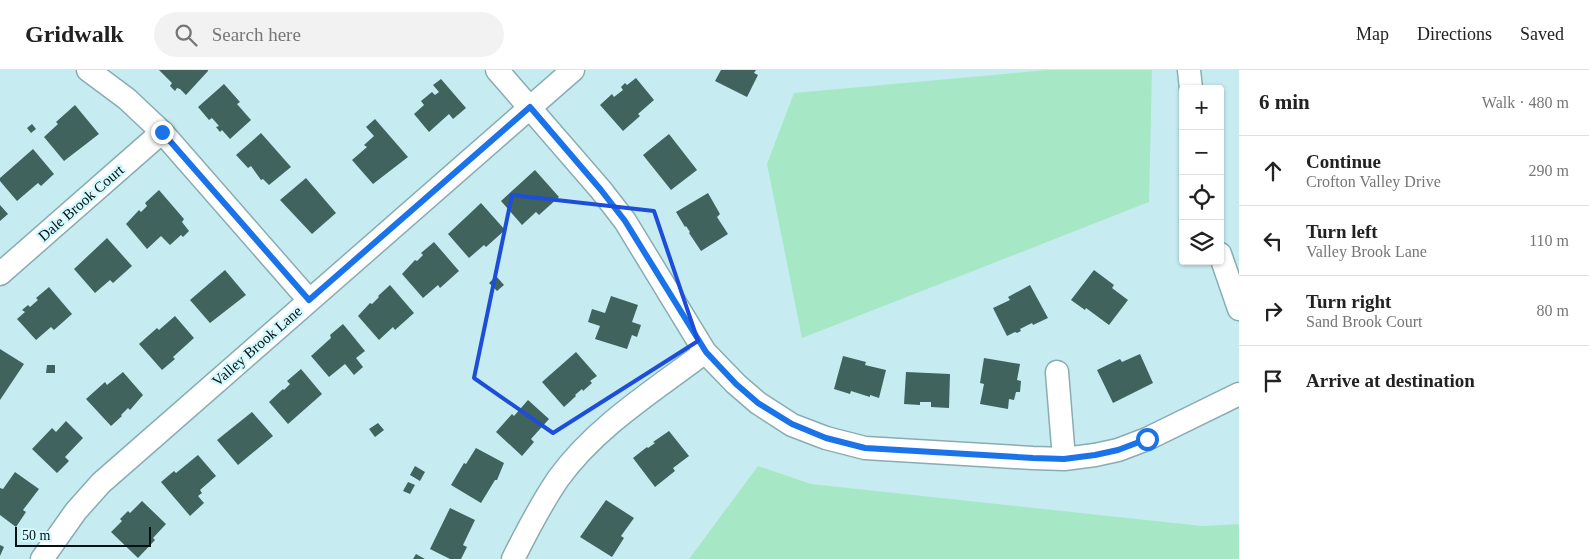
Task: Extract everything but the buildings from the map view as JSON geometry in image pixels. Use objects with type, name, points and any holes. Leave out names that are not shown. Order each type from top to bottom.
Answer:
[{"type":"street","points":[[88,70],[127,99],[162,132],[309,300]]},
{"type":"street","points":[[497,70],[601,190],[625,221],[706,352],[736,384],[758,403],[792,424],[826,438],[865,448],[1064,459],[1118,450],[1147,439],[1239,394]]},
{"type":"street","name":"Valley Brook Lane","points":[[42,559],[76,511],[101,482],[574,70]]},
{"type":"street","points":[[1189,70],[1191,85]]},
{"type":"street","name":"Dale Brook Court","points":[[0,274],[162,132]]},
{"type":"street","points":[[1224,265],[1239,309]]},
{"type":"street","points":[[513,559],[533,518],[559,478],[584,449],[610,423],[706,352]]},
{"type":"street","points":[[1057,372],[1064,459]]},
{"type":"highlighted area","points":[[512,195],[654,211],[698,341],[553,433],[474,378]]},
{"type":"green space","points":[[1047,70],[1152,70],[1149,202],[802,338],[767,164],[794,93]]},
{"type":"green space","points":[[758,466],[811,484],[1202,526],[1239,524],[1239,559],[689,559]]},
{"type":"route","points":[[162,132],[309,300],[530,107],[625,221],[706,352],[736,384],[758,403],[792,424],[826,438],[865,448],[1033,458],[1064,459],[1095,455],[1118,450],[1147,439]]}]
